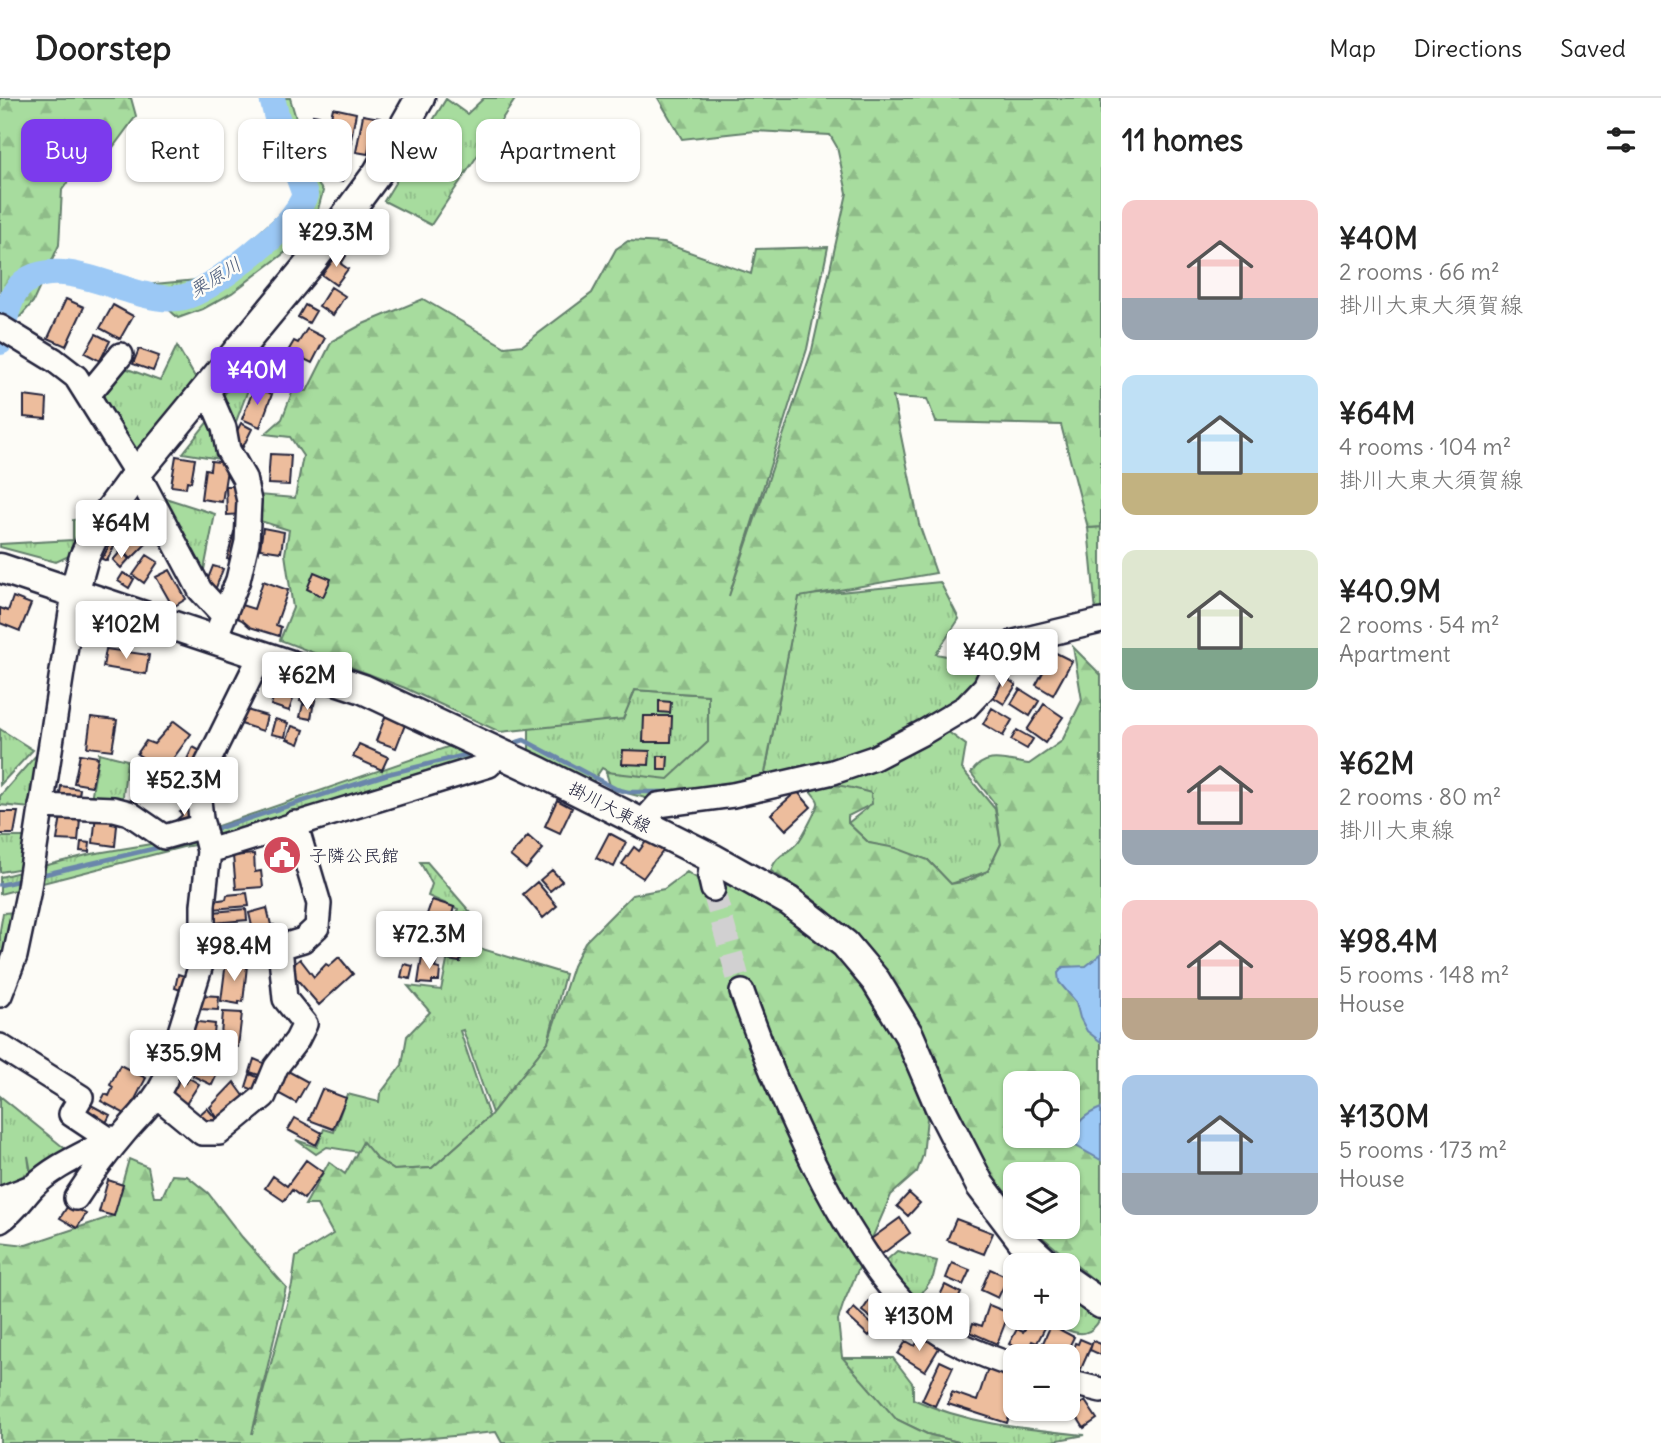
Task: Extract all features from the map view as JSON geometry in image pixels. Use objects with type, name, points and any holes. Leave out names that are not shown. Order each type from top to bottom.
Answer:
[{"type":"main road","points":[[75,593],[84,557],[99,525],[137,473],[315,257],[378,172],[420,98]]},
{"type":"main road","name":"掛川大東線","points":[[0,568],[75,593],[219,628],[261,655],[363,689],[501,752],[712,858],[789,901],[845,944],[876,981],[909,1035],[943,1115],[980,1185],[1024,1243],[1035,1253]]},
{"type":"main road","points":[[1080,1289],[1101,1304]]},
{"type":"street","points":[[6,331],[68,370],[88,395],[137,473],[219,628]]},
{"type":"street","points":[[88,395],[121,355]]},
{"type":"street","points":[[206,389],[224,428],[228,450],[244,478],[249,501],[247,542],[238,580],[219,628]]},
{"type":"street","points":[[0,995],[15,956],[28,890],[75,593]]},
{"type":"street","points":[[642,823],[658,805],[733,795],[833,772],[874,758],[966,707],[985,687],[997,662],[1014,642],[1101,621]]},
{"type":"street","points":[[76,1198],[118,1136],[157,1096],[165,1080],[201,967],[206,838],[198,790],[203,772],[261,655]]},
{"type":"street","points":[[41,806],[114,809],[129,813],[164,838],[206,838],[295,823],[489,765],[501,752]]},
{"type":"street","points":[[157,1096],[202,1133],[219,1133],[264,1096],[276,1068],[301,1032],[305,1024],[285,999],[282,990],[280,947],[303,940],[317,928],[318,904],[295,823]]},
{"type":"street","points":[[712,858],[710,876],[713,889]]},
{"type":"street","points":[[742,992],[767,1061],[819,1178],[868,1261],[904,1303],[925,1322],[947,1338],[1003,1361]]},
{"type":"street","points":[[0,1046],[80,1097],[72,1114],[118,1136]]},
{"type":"street","points":[[0,1199],[34,1186],[59,1168],[118,1136]]},
{"type":"street","points":[[0,1221],[15,1211],[34,1186]]},
{"type":"street","points":[[1080,1385],[1101,1390]]},
{"type":"green space","points":[[0,98],[131,98],[136,116],[134,119],[126,119],[126,130],[112,149],[112,119],[21,119],[21,182],[68,182],[62,190],[59,245],[33,302],[15,319],[0,307]]},
{"type":"green space","points":[[266,98],[290,98],[296,119],[272,119]]},
{"type":"green space","points":[[484,98],[516,98],[502,119],[476,119],[476,158],[462,179],[462,119],[434,119],[446,99],[467,114]]},
{"type":"green space","points":[[658,98],[1101,98],[1101,527],[1088,528],[1061,425],[936,422],[927,399],[893,397],[919,524],[936,573],[799,597],[764,778],[657,801],[611,789],[606,772],[668,779],[708,742],[708,695],[635,690],[623,719],[500,732],[405,688],[280,640],[293,608],[285,554],[289,530],[254,519],[258,495],[295,498],[303,456],[290,437],[265,434],[282,419],[293,390],[307,391],[332,341],[363,324],[423,299],[505,347],[523,345],[592,293],[616,249],[628,241],[664,243],[751,274],[756,249],[828,247],[807,349],[729,596],[812,350],[847,193],[837,147],[830,135],[755,131],[682,139]]},
{"type":"green space","points":[[292,182],[316,182],[323,191],[314,224],[291,248],[232,293],[203,309],[178,318],[143,285],[197,280],[215,272],[290,205],[294,190]]},
{"type":"green space","points":[[396,182],[460,182],[431,225],[384,201]]},
{"type":"green space","points":[[177,346],[196,381],[135,454],[102,395],[125,368],[160,381]]},
{"type":"green space","points":[[241,374],[252,379],[231,435],[218,402]]},
{"type":"green space","points":[[213,415],[226,460],[183,453]]},
{"type":"green space","points":[[159,496],[215,514],[203,575]]},
{"type":"green space","points":[[90,517],[71,555],[56,562],[0,547],[0,544],[73,540],[73,520]]},
{"type":"green space","points":[[1101,527],[1101,620],[1097,623],[1088,528]]},
{"type":"green space","points":[[940,582],[959,619],[936,654],[990,664],[947,731],[966,745],[962,769],[995,809],[1001,844],[988,871],[951,884],[928,860],[869,843],[848,823],[867,808],[872,799],[780,785],[764,778],[799,596]]},
{"type":"green space","points":[[1073,647],[1101,675],[1101,1286],[1080,1269],[1080,1253],[1061,1253],[1044,1239],[1080,1239],[1080,1162],[1003,1162],[1003,1194],[986,1166],[917,1024],[889,975],[844,925],[771,871],[776,860],[800,839],[818,805],[809,788],[823,785],[871,793],[872,804],[848,816],[848,823],[869,843],[896,848],[928,860],[951,884],[968,881],[988,871],[1001,844],[995,804],[971,773],[977,766],[990,760],[1029,764],[1062,741],[1082,700]]},
{"type":"green space","points":[[635,690],[708,695],[708,742],[671,781],[615,775],[602,768],[592,783],[529,752],[529,727],[622,719]]},
{"type":"green space","points":[[0,729],[33,750],[0,785]]},
{"type":"green space","points":[[462,742],[484,757],[218,841],[183,847],[0,894],[0,877],[91,854],[163,842],[203,831]]},
{"type":"green space","points":[[38,753],[31,808],[0,805],[0,796]]},
{"type":"green space","points":[[99,753],[127,760],[122,805],[90,805]]},
{"type":"green space","points":[[0,837],[25,837],[23,868],[0,872]]},
{"type":"green space","points":[[420,862],[427,862],[477,920],[479,948],[565,974],[548,1042],[492,1113],[463,1030],[460,1031],[489,1117],[432,1168],[394,1170],[377,1159],[363,1143],[358,1152],[327,1147],[316,1154],[296,1140],[317,1147],[324,1129],[334,1132],[347,1094],[379,1102],[380,1094],[402,1065],[407,1036],[430,1012],[408,986],[441,990],[458,909],[428,896],[432,884]]},
{"type":"green space","points":[[687,872],[709,886],[731,882],[784,912],[839,952],[894,1039],[927,1118],[923,1155],[917,1172],[891,1195],[844,1302],[838,1320],[842,1357],[896,1419],[927,1434],[962,1443],[502,1443],[496,1432],[399,1443],[0,1443],[0,1242],[26,1245],[113,1216],[129,1159],[148,1167],[154,1197],[162,1197],[172,1175],[187,1176],[208,1193],[286,1287],[252,1434],[292,1285],[296,1257],[333,1234],[317,1205],[305,1205],[329,1162],[345,1174],[363,1142],[377,1159],[394,1170],[432,1168],[489,1117],[548,1042],[573,966],[585,942],[632,895],[664,889]]},
{"type":"green space","points":[[15,912],[0,969],[3,913]]},
{"type":"green space","points":[[0,1096],[68,1151],[31,1172],[28,1156],[30,1172],[0,1188]]},
{"type":"green space","points":[[897,1251],[937,1261],[933,1277],[915,1303],[882,1264]]},
{"type":"green space","points":[[1080,1307],[1100,1319],[1093,1329],[1084,1333],[1069,1330],[1080,1330]]},
{"type":"green space","points":[[842,1358],[893,1358],[913,1384],[913,1399],[954,1414],[997,1424],[1085,1435],[1042,1443],[962,1443],[927,1434],[894,1418]]},
{"type":"water","points":[[1101,954],[1101,1042],[1087,1031],[1076,1002],[1059,982],[1058,973],[1063,967],[1086,966]]},
{"type":"water","points":[[1101,1108],[1101,1160],[1080,1148],[1080,1122]]},
{"type":"building","points":[[333,108],[356,113],[352,134],[352,119],[330,119]]},
{"type":"building","points":[[313,115],[325,117],[325,119],[312,119]]},
{"type":"building","points":[[363,115],[380,118],[366,119],[366,154],[356,152]]},
{"type":"building","points":[[340,251],[346,256],[341,264],[348,269],[336,285],[322,275]]},
{"type":"building","points":[[331,287],[345,296],[333,315],[319,306]]},
{"type":"building","points":[[66,299],[84,307],[66,346],[48,338]]},
{"type":"building","points":[[113,305],[133,316],[120,339],[100,328]]},
{"type":"building","points":[[305,305],[316,311],[309,323],[298,317]]},
{"type":"building","points":[[307,329],[325,338],[312,363],[288,351],[294,341],[298,343]]},
{"type":"building","points":[[96,334],[110,341],[100,361],[85,353]]},
{"type":"building","points":[[139,349],[159,356],[153,371],[133,364]]},
{"type":"building","points":[[260,350],[273,360],[266,369],[253,359]]},
{"type":"building","points":[[283,363],[301,371],[296,383],[277,374]]},
{"type":"building","points":[[254,388],[272,394],[260,427],[242,419]]},
{"type":"building","points":[[24,396],[47,399],[46,419],[24,417]]},
{"type":"building","points":[[241,423],[252,429],[243,447],[232,441]]},
{"type":"building","points":[[270,454],[291,455],[289,485],[268,484]]},
{"type":"building","points":[[176,456],[195,459],[191,482],[187,481],[186,488],[171,486]]},
{"type":"building","points":[[211,461],[228,463],[222,502],[201,499],[205,469],[210,470]]},
{"type":"building","points":[[226,486],[242,486],[244,514],[227,515]]},
{"type":"building","points":[[129,520],[149,541],[131,559],[122,549],[134,538],[122,526]]},
{"type":"building","points":[[263,528],[284,532],[281,552],[260,549]]},
{"type":"building","points":[[234,532],[244,534],[237,562],[227,559]]},
{"type":"building","points":[[112,540],[116,542],[107,561],[102,559]]},
{"type":"building","points":[[121,551],[129,559],[121,568],[113,560]]},
{"type":"building","points":[[147,555],[158,562],[144,583],[133,575]]},
{"type":"building","points":[[213,566],[223,569],[214,593],[204,589]]},
{"type":"building","points":[[170,570],[186,599],[173,607],[156,577]]},
{"type":"building","points":[[314,572],[331,579],[323,597],[307,589]]},
{"type":"building","points":[[123,573],[134,579],[129,588],[118,581]]},
{"type":"building","points":[[263,581],[288,590],[276,625],[281,627],[279,636],[250,627],[231,615],[235,603],[254,609]]},
{"type":"building","points":[[13,597],[31,604],[20,631],[0,623],[0,608],[8,611]]},
{"type":"building","points":[[106,649],[149,655],[146,674],[103,667]]},
{"type":"building","points":[[1054,652],[1072,661],[1053,695],[1036,685]]},
{"type":"building","points":[[1000,674],[1016,685],[1004,704],[987,693]]},
{"type":"building","points":[[280,675],[299,681],[289,711],[271,705]]},
{"type":"building","points":[[304,686],[318,690],[314,705],[300,701]]},
{"type":"building","points":[[1020,689],[1039,701],[1030,716],[1011,704]]},
{"type":"building","points":[[659,701],[671,702],[670,713],[659,712]]},
{"type":"building","points":[[303,704],[313,707],[311,719],[300,717]]},
{"type":"building","points":[[1044,704],[1063,717],[1045,743],[1027,730]]},
{"type":"building","points":[[992,708],[1012,720],[1003,736],[983,724]]},
{"type":"building","points":[[243,709],[267,716],[263,731],[238,723]]},
{"type":"building","points":[[386,715],[406,722],[396,748],[376,741]]},
{"type":"building","points":[[644,716],[672,716],[671,742],[643,742]]},
{"type":"building","points":[[91,717],[117,720],[112,750],[87,747]]},
{"type":"building","points":[[275,719],[288,723],[285,737],[271,734]]},
{"type":"building","points":[[174,721],[191,734],[164,771],[137,754],[146,741],[154,744]]},
{"type":"building","points":[[292,726],[304,730],[299,744],[287,739]]},
{"type":"building","points":[[1017,730],[1033,739],[1027,749],[1011,740]]},
{"type":"building","points":[[359,744],[388,757],[382,770],[353,757]]},
{"type":"building","points":[[193,747],[204,753],[189,783],[178,778]]},
{"type":"building","points":[[623,750],[650,751],[649,765],[622,764]]},
{"type":"building","points":[[80,754],[98,757],[92,786],[74,783]]},
{"type":"building","points":[[658,756],[668,756],[667,770],[658,770]]},
{"type":"building","points":[[61,786],[80,789],[78,802],[59,800]]},
{"type":"building","points":[[797,791],[811,807],[786,830],[771,814]]},
{"type":"building","points":[[557,800],[572,808],[560,833],[545,826]]},
{"type":"building","points":[[188,807],[194,816],[175,828],[172,824],[182,815],[180,812]]},
{"type":"building","points":[[0,812],[18,812],[14,834],[0,834]]},
{"type":"building","points":[[96,814],[113,816],[111,824],[117,825],[115,846],[93,843]]},
{"type":"building","points":[[61,816],[80,819],[78,841],[57,840]]},
{"type":"building","points":[[609,833],[626,842],[614,867],[596,858]]},
{"type":"building","points":[[528,836],[543,849],[526,869],[510,856]]},
{"type":"building","points":[[647,840],[663,851],[643,878],[622,864],[634,847],[639,851]]},
{"type":"building","points":[[81,842],[90,843],[89,852],[80,851]]},
{"type":"building","name":"子隣公民館","points":[[280,845],[282,850],[296,845],[298,860],[269,866],[265,848]]},
{"type":"building","points":[[254,854],[255,872],[261,871],[263,887],[236,889],[233,856]]},
{"type":"building","points":[[552,870],[562,881],[550,891],[540,880]]},
{"type":"building","points":[[537,882],[557,906],[543,918],[523,894]]},
{"type":"building","points":[[247,893],[249,906],[212,909],[212,901],[226,899],[227,895]]},
{"type":"building","points":[[432,900],[454,907],[444,944],[434,941],[430,945],[418,940]]},
{"type":"building","points":[[267,908],[271,925],[274,925],[277,935],[274,936],[275,939],[256,944],[249,913]]},
{"type":"building","points":[[246,909],[247,920],[213,923],[213,912]]},
{"type":"building","points":[[242,935],[243,940],[253,938],[252,948],[221,953],[219,939]]},
{"type":"building","points":[[449,951],[462,953],[460,962],[447,960]]},
{"type":"building","points":[[422,956],[437,958],[435,968],[440,969],[439,981],[432,981],[432,984],[418,983]]},
{"type":"building","points":[[339,957],[353,974],[319,1005],[288,969],[300,959],[314,977],[326,964],[329,966]]},
{"type":"building","points":[[226,962],[247,966],[243,1002],[239,1001],[239,1004],[221,1001]]},
{"type":"building","points":[[404,964],[413,966],[410,979],[401,977]]},
{"type":"building","points":[[178,974],[190,978],[186,992],[175,988]]},
{"type":"building","points":[[199,995],[219,996],[218,1010],[199,1009]]},
{"type":"building","points":[[223,1012],[242,1013],[238,1047],[216,1045],[216,1036],[221,1035]]},
{"type":"building","points":[[190,1021],[215,1024],[213,1045],[189,1044]]},
{"type":"building","points":[[224,1048],[235,1051],[233,1061],[222,1055]]},
{"type":"building","points":[[207,1050],[225,1057],[212,1085],[193,1076],[198,1059],[202,1060]]},
{"type":"building","points":[[254,1059],[266,1064],[262,1076],[250,1072]]},
{"type":"building","points":[[120,1065],[146,1078],[127,1115],[101,1101],[105,1094],[109,1096],[113,1087],[110,1085]]},
{"type":"building","points":[[286,1070],[308,1082],[296,1103],[274,1091]]},
{"type":"building","points":[[250,1074],[262,1079],[257,1091],[246,1087]]},
{"type":"building","points":[[178,1078],[186,1083],[189,1078],[199,1084],[186,1104],[169,1093]]},
{"type":"building","points":[[234,1082],[247,1100],[221,1123],[210,1107]]},
{"type":"building","points":[[322,1089],[346,1098],[333,1129],[309,1120]]},
{"type":"building","points":[[87,1103],[110,1115],[103,1129],[80,1117]]},
{"type":"building","points":[[207,1108],[218,1121],[207,1128],[197,1117]]},
{"type":"building","points":[[295,1118],[322,1133],[316,1145],[288,1130]]},
{"type":"building","points":[[306,1160],[323,1172],[304,1199],[292,1190],[284,1201],[265,1188],[273,1176],[287,1186]]},
{"type":"building","points":[[108,1180],[123,1185],[114,1216],[99,1212]]},
{"type":"building","points":[[909,1193],[920,1203],[908,1216],[897,1206]]},
{"type":"building","points":[[69,1204],[86,1214],[77,1228],[60,1218]]},
{"type":"building","points":[[900,1218],[910,1233],[882,1254],[871,1239]]},
{"type":"building","points":[[956,1219],[993,1233],[984,1254],[947,1240]]},
{"type":"building","points":[[952,1263],[970,1270],[963,1285],[946,1278]]},
{"type":"building","points":[[990,1269],[1003,1275],[1003,1288],[998,1298],[981,1290]]},
{"type":"building","points":[[945,1285],[961,1293],[949,1318],[933,1310]]},
{"type":"building","points":[[880,1295],[898,1310],[884,1328],[862,1311],[869,1301],[873,1304]]},
{"type":"building","points":[[989,1305],[1003,1311],[1003,1328],[997,1344],[970,1332],[973,1323],[982,1326]]},
{"type":"building","points":[[854,1308],[876,1328],[869,1336],[847,1316]]},
{"type":"building","points":[[1016,1330],[1044,1330],[1037,1343],[1032,1341],[1031,1344],[1009,1344]]},
{"type":"building","points":[[1049,1330],[1061,1330],[1074,1337],[1070,1344],[1042,1344]]},
{"type":"building","points":[[921,1336],[939,1348],[925,1371],[898,1354],[906,1341],[915,1346]]},
{"type":"building","points":[[1080,1339],[1092,1344],[1081,1369],[1080,1344]]},
{"type":"building","points":[[1093,1341],[1101,1344],[1101,1355],[1090,1350]]},
{"type":"building","points":[[940,1361],[953,1367],[935,1406],[922,1400]]},
{"type":"building","points":[[989,1365],[1003,1369],[1003,1421],[1007,1423],[948,1404],[952,1392],[977,1401]]},
{"type":"building","points":[[1085,1401],[1097,1419],[1084,1428],[1080,1421],[1080,1404]]},
{"type":"waterway","name":"栗原川","points":[[0,342],[13,296],[23,283],[36,276],[68,274],[150,296],[184,297],[219,279],[275,235],[289,221],[305,195],[272,98]]},
{"type":"waterway","points":[[988,657],[1003,637],[1017,630],[1042,624]]},
{"type":"waterway","points":[[967,690],[980,675]]},
{"type":"waterway","points":[[511,744],[524,740],[616,789],[628,792],[674,792]]},
{"type":"waterway","points":[[210,831],[388,774],[473,753]]},
{"type":"waterway","points":[[37,876],[165,846]]},
{"type":"waterway","points":[[0,885],[22,880]]},
{"type":"tunnel","points":[[713,889],[742,992]]},
{"type":"place","name":"子隣公民館","points":[[282,855]]}]
